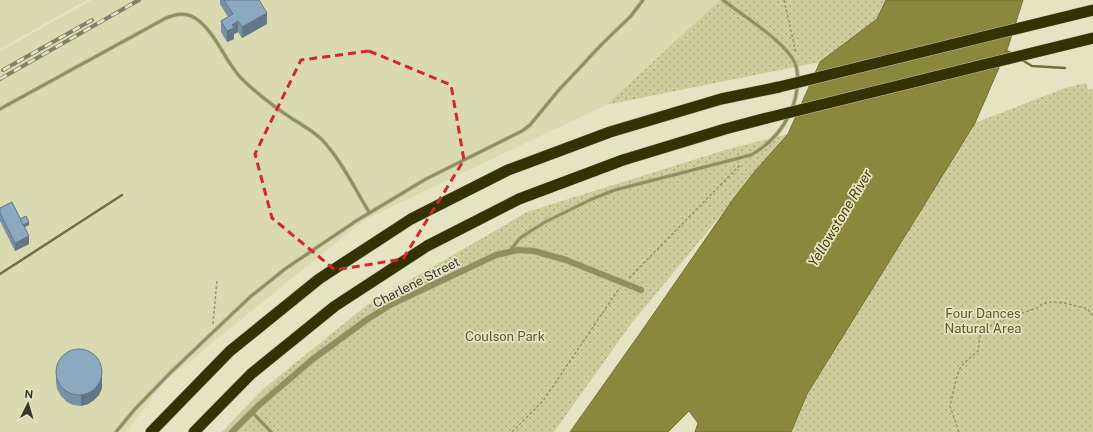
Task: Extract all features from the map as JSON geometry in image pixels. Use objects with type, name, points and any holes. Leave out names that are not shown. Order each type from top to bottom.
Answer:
[{"type":"highway","points":[[151,432],[230,351],[319,279],[412,219],[508,170],[610,132],[721,99],[1093,10]]},
{"type":"highway","points":[[194,432],[251,374],[335,306],[427,246],[519,199],[622,160],[725,129],[1093,38]]},
{"type":"street","name":"Charlene Street","points":[[232,432],[252,412],[313,358],[364,320],[390,305],[496,254],[518,250],[534,251],[566,260],[641,290]]},
{"type":"lane","points":[[116,432],[135,409],[212,332],[250,297],[286,269],[326,240],[369,212],[426,179],[522,132],[530,125],[590,56],[631,16],[643,0]]},
{"type":"lane","points":[[508,252],[520,238],[545,222],[592,199],[615,190],[750,155],[761,149],[783,127],[793,107],[797,90],[795,64],[781,46],[761,28],[723,0]]},
{"type":"lane","points":[[0,109],[166,18],[176,14],[184,14],[194,18],[204,27],[221,48],[240,77],[268,102],[315,135],[329,147],[369,212]]},
{"type":"lane","points":[[252,412],[271,432]]},
{"type":"path","points":[[512,432],[543,401],[616,293],[750,155]]},
{"type":"path","points":[[212,332],[217,280]]},
{"type":"path","points":[[959,432],[950,406],[956,376],[961,366],[978,351],[980,336],[990,326],[1037,308],[1042,304],[1051,302],[1064,303],[1085,308],[1091,312],[1093,317]]},
{"type":"highlighted area","points":[[369,51],[451,85],[464,160],[403,259],[335,270],[272,218],[255,154],[301,60]]},
{"type":"shaded area","points":[[0,0],[87,0],[0,49]]},
{"type":"shaded area","points":[[92,0],[720,0],[606,105],[364,220],[164,382],[126,432],[0,432],[0,51]]},
{"type":"green space","points":[[720,0],[886,0],[877,19],[820,62],[606,105]]},
{"type":"green space","name":"Four Dances Natural Area","points":[[1086,83],[1088,90],[1093,89],[1093,432],[791,432],[807,394],[975,123],[1065,88]]},
{"type":"green space","name":"Coulson Park","points":[[788,134],[631,324],[554,432],[222,432],[262,390],[367,305],[527,212],[725,150]]},
{"type":"water","name":"Yellowstone River","points":[[886,0],[1023,0],[1008,47],[975,123],[807,394],[791,432],[695,432],[698,423],[689,411],[668,432],[570,432],[734,198],[756,170],[788,134],[820,62],[877,19]]},
{"type":"building","points":[[224,0],[259,0],[267,13],[242,27],[238,21],[232,25],[234,28],[227,31],[221,21],[233,14]]},
{"type":"building","points":[[12,202],[29,236],[15,243],[0,213],[0,208]]},
{"type":"building","points":[[26,216],[29,222],[23,225],[20,219]]},
{"type":"building","points":[[79,349],[92,353],[98,359],[102,372],[98,385],[92,391],[79,395],[66,391],[60,385],[56,372],[60,359],[66,353]]},
{"type":"waterway","points":[[1006,51],[1013,54]]},
{"type":"waterway","points":[[1022,60],[1032,66],[1065,68]]},
{"type":"waterway","points":[[0,274],[122,195]]},
{"type":"railway","points":[[0,79],[139,0]]},
{"type":"railway","points":[[3,70],[92,20]]}]
